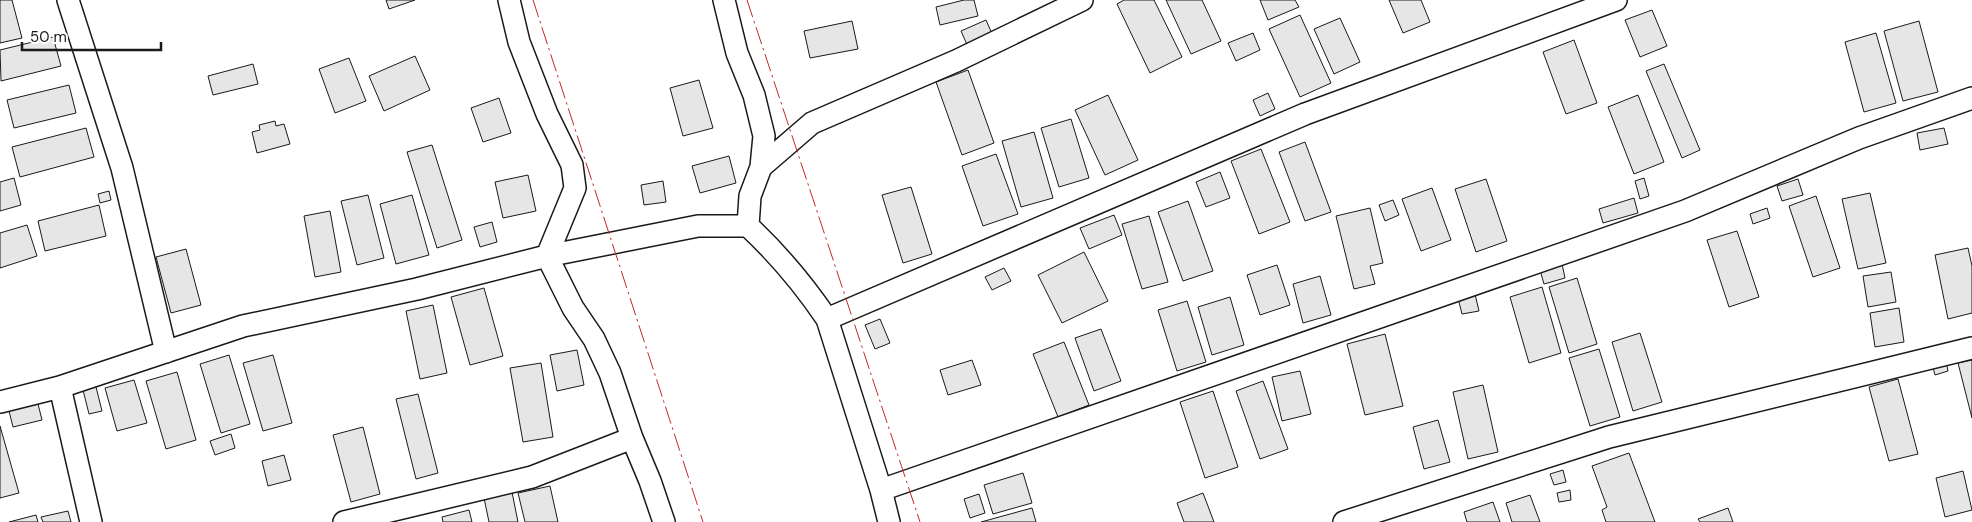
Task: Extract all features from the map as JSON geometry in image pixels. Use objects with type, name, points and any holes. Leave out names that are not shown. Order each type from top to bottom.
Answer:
[{"type":"street","points":[[68,0],[122,168],[166,352]]},
{"type":"street","points":[[509,0],[519,42],[547,114],[572,165],[575,188],[547,256],[573,308],[594,339],[610,373],[664,522]]},
{"type":"street","points":[[724,0],[737,53],[754,95],[764,136],[761,167],[750,196],[748,226]]},
{"type":"street","points":[[761,167],[812,123],[956,61],[1082,0]]},
{"type":"street","points":[[827,319],[1305,114],[1616,0]]},
{"type":"street","points":[[881,490],[1685,211],[1859,138],[1972,98]]},
{"type":"street","points":[[0,402],[60,387],[243,326],[417,289],[547,256],[698,226],[748,226],[772,248],[814,299],[827,319],[881,490],[889,522]]},
{"type":"street","points":[[1344,522],[1609,437],[1972,348]]},
{"type":"street","points":[[60,387],[91,522]]},
{"type":"street","points":[[344,522],[532,476],[632,438]]},
{"type":"building","points":[[0,0],[12,0],[22,38],[0,43]]},
{"type":"building","points":[[386,0],[415,0],[389,9]]},
{"type":"building","points":[[964,0],[974,0],[978,16],[940,25],[936,7]]},
{"type":"building","points":[[1124,0],[1154,0],[1182,57],[1150,73],[1117,4]]},
{"type":"building","points":[[1166,0],[1202,0],[1221,41],[1191,54]]},
{"type":"building","points":[[1260,0],[1295,0],[1299,7],[1268,20]]},
{"type":"building","points":[[1389,0],[1421,0],[1430,22],[1403,33]]},
{"type":"building","points":[[1652,10],[1667,46],[1640,57],[1625,20]]},
{"type":"building","points":[[1300,15],[1331,83],[1300,97],[1269,29]]},
{"type":"building","points":[[1340,18],[1360,62],[1334,74],[1314,29]]},
{"type":"building","points":[[986,20],[993,36],[968,47],[961,31]]},
{"type":"building","points":[[852,21],[858,49],[810,58],[804,31]]},
{"type":"building","points":[[1919,21],[1938,92],[1903,101],[1884,31]]},
{"type":"building","points":[[1253,33],[1260,50],[1236,61],[1228,43]]},
{"type":"building","points":[[1876,33],[1896,103],[1864,112],[1845,42]]},
{"type":"building","points":[[53,37],[61,66],[1,81],[0,50]]},
{"type":"building","points":[[1574,40],[1597,103],[1566,114],[1543,52]]},
{"type":"building","points":[[415,56],[430,90],[384,111],[369,76]]},
{"type":"building","points":[[349,58],[366,101],[335,113],[319,69]]},
{"type":"building","points":[[253,64],[258,84],[213,95],[208,76]]},
{"type":"building","points":[[1664,64],[1700,150],[1682,158],[1646,71]]},
{"type":"building","points":[[968,70],[994,143],[962,155],[936,82]]},
{"type":"building","points":[[699,80],[713,128],[683,136],[670,88]]},
{"type":"building","points":[[69,85],[76,113],[14,128],[7,100]]},
{"type":"building","points":[[1268,93],[1275,109],[1260,116],[1253,100]]},
{"type":"building","points":[[1108,95],[1138,160],[1105,175],[1075,110]]},
{"type":"building","points":[[1638,95],[1664,162],[1634,174],[1608,107]]},
{"type":"building","points":[[499,98],[511,133],[483,142],[471,108]]},
{"type":"building","points":[[1071,119],[1089,178],[1059,187],[1041,128]]},
{"type":"building","points":[[275,121],[276,126],[284,124],[290,144],[257,153],[252,132],[260,130],[259,125]]},
{"type":"building","points":[[86,128],[94,157],[20,177],[12,147]]},
{"type":"building","points":[[1944,128],[1948,144],[1920,150],[1917,133]]},
{"type":"building","points":[[1034,132],[1053,198],[1021,207],[1002,141]]},
{"type":"building","points":[[1305,142],[1331,212],[1305,221],[1279,152]]},
{"type":"building","points":[[432,145],[462,240],[437,248],[407,152]]},
{"type":"building","points":[[1261,149],[1290,222],[1259,234],[1231,161]]},
{"type":"building","points":[[996,154],[1018,214],[983,226],[962,166]]},
{"type":"building","points":[[729,156],[736,183],[700,193],[692,166]]},
{"type":"building","points":[[1220,172],[1230,198],[1206,207],[1196,182]]},
{"type":"building","points":[[528,175],[536,211],[503,218],[495,182]]},
{"type":"building","points":[[14,178],[21,205],[0,211],[0,182]]},
{"type":"building","points":[[1644,178],[1649,196],[1640,199],[1635,181]]},
{"type":"building","points":[[1486,179],[1507,241],[1476,252],[1455,189]]},
{"type":"building","points":[[1798,179],[1803,195],[1782,201],[1777,186]]},
{"type":"building","points":[[663,181],[666,202],[644,205],[641,185]]},
{"type":"building","points":[[911,187],[932,254],[903,263],[882,195]]},
{"type":"building","points":[[1432,188],[1451,240],[1421,251],[1402,199]]},
{"type":"building","points":[[109,191],[111,200],[100,203],[98,194]]},
{"type":"building","points":[[1870,193],[1886,263],[1858,269],[1842,199]]},
{"type":"building","points":[[368,195],[384,258],[357,265],[341,201]]},
{"type":"building","points":[[412,195],[429,255],[396,264],[380,204]]},
{"type":"building","points":[[1816,196],[1840,268],[1813,277],[1789,206]]},
{"type":"building","points":[[1634,198],[1638,213],[1603,223],[1599,209]]},
{"type":"building","points":[[1393,200],[1399,215],[1385,221],[1379,205]]},
{"type":"building","points":[[1188,201],[1213,271],[1183,281],[1158,212]]},
{"type":"building","points":[[99,205],[106,236],[45,251],[38,221]]},
{"type":"building","points":[[1370,208],[1383,263],[1370,266],[1375,284],[1354,289],[1336,216]]},
{"type":"building","points":[[1767,208],[1770,218],[1753,224],[1750,214]]},
{"type":"building","points":[[330,211],[341,272],[315,277],[304,216]]},
{"type":"building","points":[[1114,215],[1122,235],[1089,249],[1080,228]]},
{"type":"building","points":[[1149,216],[1168,282],[1142,289],[1122,224]]},
{"type":"building","points":[[492,222],[497,242],[480,247],[474,227]]},
{"type":"building","points":[[27,225],[37,256],[0,268],[0,233]]},
{"type":"building","points":[[1737,231],[1759,297],[1729,307],[1707,240]]},
{"type":"building","points":[[1968,248],[1972,266],[1972,313],[1948,319],[1935,255]]},
{"type":"building","points":[[186,249],[201,305],[171,313],[156,257]]},
{"type":"building","points":[[1084,252],[1108,301],[1062,323],[1038,275]]},
{"type":"building","points":[[1562,264],[1565,278],[1544,284],[1540,270]]},
{"type":"building","points":[[1277,265],[1290,305],[1260,315],[1247,275]]},
{"type":"building","points":[[1004,268],[1011,281],[992,290],[985,277]]},
{"type":"building","points":[[1891,272],[1896,302],[1868,307],[1863,276]]},
{"type":"building","points":[[1320,276],[1331,315],[1303,323],[1293,284]]},
{"type":"building","points":[[1577,278],[1597,344],[1569,353],[1549,287]]},
{"type":"building","points":[[1542,287],[1561,353],[1529,363],[1510,297]]},
{"type":"building","points":[[484,288],[503,356],[470,365],[451,297]]},
{"type":"building","points":[[1475,294],[1479,311],[1462,314],[1458,298]]},
{"type":"building","points":[[1230,297],[1244,345],[1212,355],[1198,307]]},
{"type":"building","points":[[1187,301],[1206,362],[1177,371],[1158,310]]},
{"type":"building","points":[[433,305],[447,373],[420,379],[406,311]]},
{"type":"building","points":[[1899,308],[1904,342],[1875,347],[1870,313]]},
{"type":"building","points":[[880,319],[890,343],[875,349],[865,325]]},
{"type":"building","points":[[1101,329],[1121,381],[1094,391],[1075,338]]},
{"type":"building","points":[[1640,333],[1662,402],[1633,411],[1612,342]]},
{"type":"building","points":[[1385,334],[1403,406],[1365,415],[1347,344]]},
{"type":"building","points":[[1064,342],[1089,405],[1058,417],[1033,354]]},
{"type":"building","points":[[1599,349],[1620,417],[1590,426],[1569,358]]},
{"type":"building","points":[[577,350],[584,385],[557,391],[550,355]]},
{"type":"building","points":[[229,355],[250,424],[221,433],[200,364]]},
{"type":"building","points":[[273,355],[292,423],[263,431],[243,363]]},
{"type":"building","points":[[972,360],[981,385],[948,395],[940,370]]},
{"type":"building","points":[[1946,360],[1948,371],[1935,375],[1932,364]]},
{"type":"building","points":[[1972,360],[1972,418],[1958,363]]},
{"type":"building","points":[[541,363],[553,437],[523,442],[510,368]]},
{"type":"building","points":[[1300,371],[1311,414],[1282,421],[1272,377]]},
{"type":"building","points":[[177,372],[196,440],[166,449],[146,381]]},
{"type":"building","points":[[1898,379],[1918,454],[1889,461],[1869,387]]},
{"type":"building","points":[[134,380],[147,423],[117,431],[105,388]]},
{"type":"building","points":[[1263,381],[1288,449],[1260,459],[1236,391]]},
{"type":"building","points":[[1483,385],[1498,452],[1468,459],[1453,392]]},
{"type":"building","points":[[96,387],[102,411],[89,414],[83,390]]},
{"type":"building","points":[[1213,391],[1238,467],[1205,478],[1180,402]]},
{"type":"building","points":[[418,394],[438,473],[416,479],[396,399]]},
{"type":"building","points":[[38,404],[42,420],[13,427],[9,411]]},
{"type":"building","points":[[1438,420],[1450,462],[1424,469],[1413,427]]},
{"type":"building","points":[[0,426],[19,493],[0,498]]},
{"type":"building","points":[[363,427],[380,494],[351,502],[333,435]]},
{"type":"building","points":[[231,434],[235,448],[215,455],[210,441]]},
{"type":"building","points":[[1629,453],[1655,522],[1606,522],[1602,510],[1607,507],[1592,466]]},
{"type":"building","points":[[284,455],[291,480],[268,486],[262,461]]},
{"type":"building","points":[[1563,470],[1566,482],[1554,485],[1550,474]]},
{"type":"building","points":[[1963,471],[1972,510],[1945,517],[1936,478]]},
{"type":"building","points":[[1023,473],[1032,503],[993,514],[984,485]]},
{"type":"building","points":[[550,486],[558,522],[525,522],[518,493]]},
{"type":"building","points":[[1570,490],[1571,500],[1559,502],[1557,493]]},
{"type":"building","points":[[512,492],[518,522],[489,522],[484,498]]},
{"type":"building","points":[[1203,493],[1214,522],[1184,522],[1177,503]]},
{"type":"building","points":[[979,494],[985,513],[970,518],[964,499]]},
{"type":"building","points":[[1530,495],[1540,522],[1512,522],[1506,503]]},
{"type":"building","points":[[1493,502],[1500,522],[1467,522],[1464,512]]},
{"type":"building","points":[[1032,508],[1036,522],[981,522]]},
{"type":"building","points":[[1728,508],[1733,522],[1700,522],[1698,519]]},
{"type":"building","points":[[469,510],[472,522],[443,522],[442,517]]},
{"type":"building","points":[[68,511],[71,522],[43,522],[41,517]]},
{"type":"building","points":[[36,515],[38,522],[9,522]]},
{"type":"power","points":[[533,0],[703,522]]},
{"type":"power","points":[[747,0],[920,522]]}]
